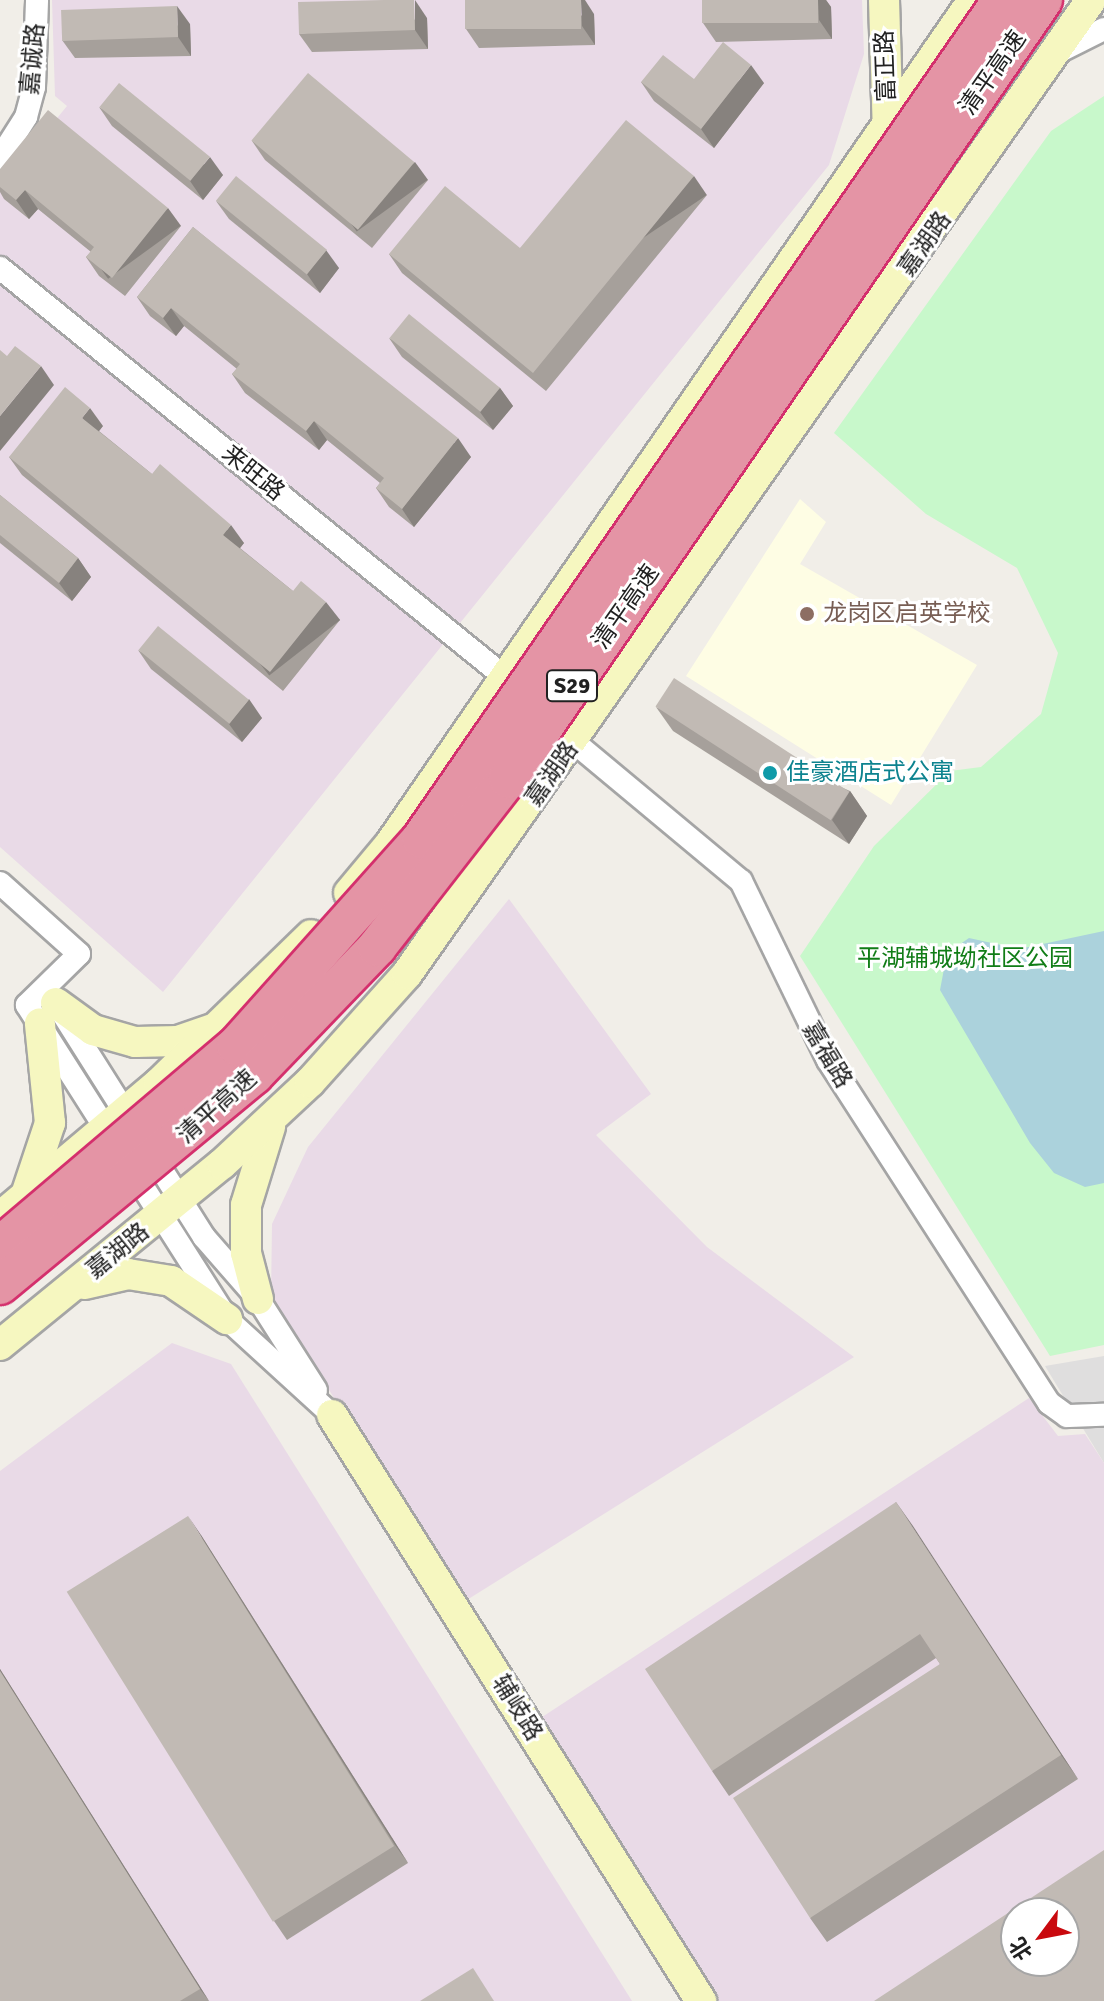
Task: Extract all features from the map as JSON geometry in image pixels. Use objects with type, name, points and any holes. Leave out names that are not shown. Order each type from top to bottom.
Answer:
[{"type":"highway","name":"清平高速","points":[[0,1246],[236,1046],[421,839],[1002,0]]},
{"type":"highway","name":"清平高速","points":[[0,1285],[232,1094],[377,947],[508,779],[1043,0]]},
{"type":"main road","name":"富正路","points":[[884,0],[888,131]]},
{"type":"main road","points":[[9,1210],[116,1121],[221,1025],[390,844],[888,131],[973,0]]},
{"type":"main road","name":"嘉湖路","points":[[0,1345],[171,1207],[279,1111],[407,974],[943,219],[1091,0]]},
{"type":"main road","points":[[9,1210],[41,1164],[50,1123],[43,1006],[93,1030],[135,1042],[178,1041],[221,1025]]},
{"type":"main road","points":[[258,1299],[246,1253],[246,1205],[256,1159],[279,1111]]},
{"type":"main road","points":[[68,1292],[108,1276],[152,1276],[193,1289],[227,1319]]},
{"type":"main road","name":"辅岐路","points":[[332,1415],[701,2001]]},
{"type":"street","name":"嘉诚路","points":[[0,158],[30,102],[37,0]]},
{"type":"street","points":[[1054,55],[1104,29]]},
{"type":"street","name":"来旺路","points":[[0,268],[506,678]]},
{"type":"street","name":"嘉福路","points":[[574,742],[741,881],[828,1060],[1049,1403],[1067,1416],[1104,1415]]},
{"type":"street","points":[[0,883],[79,954],[43,1006],[171,1207],[227,1319],[332,1415]]},
{"type":"street","points":[[171,1207],[258,1299],[332,1415]]},
{"type":"shaded area","points":[[52,0],[862,0],[864,54],[829,165],[163,992],[0,847],[0,188],[67,106],[55,96]]},
{"type":"shaded area","name":"龙岗区启英学校","points":[[800,499],[826,522],[800,564],[977,665],[891,805],[686,676]]},
{"type":"shaded area","points":[[509,899],[651,1094],[596,1135],[707,1247],[854,1357],[462,1603],[271,1297],[272,1224],[308,1147]]},
{"type":"shaded area","points":[[172,1343],[231,1364],[632,2001],[0,2001],[0,1471]]},
{"type":"shaded area","points":[[1104,1356],[1104,1463],[1045,1366]]},
{"type":"shaded area","points":[[1029,1398],[1058,1436],[1085,1434],[1104,1463],[1104,2001],[714,2001],[533,1723]]},
{"type":"green space","name":"平湖辅城坳社区公园","points":[[1104,96],[1104,1345],[1050,1356],[800,956],[874,846],[950,771],[981,767],[1041,714],[1058,653],[1017,568],[926,514],[834,433],[1051,131]]},
{"type":"water","points":[[1104,931],[1104,1183],[1085,1187],[1054,1173],[1030,1143],[940,990],[947,953],[969,938],[1019,949]]},
{"type":"building","points":[[414,0],[415,30],[299,34],[298,2]]},
{"type":"building","points":[[465,0],[581,0],[581,29],[465,29]]},
{"type":"building","points":[[702,0],[818,0],[818,23],[702,23]]},
{"type":"building","points":[[177,6],[178,37],[62,41],[61,10]]},
{"type":"building","points":[[723,42],[751,65],[701,129],[641,82],[663,55],[694,79]]},
{"type":"building","points":[[308,73],[414,162],[358,230],[251,140]]},
{"type":"building","points":[[119,83],[210,157],[190,181],[99,107]]},
{"type":"building","points":[[48,110],[168,208],[112,278],[86,257],[94,247],[25,190],[16,200],[0,187],[0,169]]},
{"type":"building","points":[[626,120],[694,176],[533,373],[389,254],[445,186],[520,248]]},
{"type":"building","points":[[236,176],[327,250],[307,274],[216,201]]},
{"type":"building","points":[[193,227],[458,438],[402,509],[376,488],[384,478],[314,421],[306,431],[232,374],[240,364],[171,308],[163,318],[137,297]]},
{"type":"building","points":[[409,314],[500,388],[480,412],[389,338]]},
{"type":"building","points":[[15,346],[41,366],[0,416],[0,350],[7,356]]},
{"type":"building","points":[[65,387],[90,408],[82,418],[152,474],[160,464],[231,525],[223,535],[293,591],[301,581],[326,602],[270,672],[9,457]]},
{"type":"building","points":[[0,495],[78,558],[59,583],[0,535]]},
{"type":"building","points":[[158,626],[249,700],[229,724],[138,650]]},
{"type":"building","points":[[674,678],[849,792],[831,820],[655,707]]},
{"type":"building","points":[[896,1502],[1061,1755],[810,1918],[733,1798],[940,1664],[920,1634],[712,1771],[645,1669]]},
{"type":"building","points":[[188,1516],[394,1846],[273,1922],[67,1592]]},
{"type":"building","points":[[0,1671],[200,1989],[180,2001],[0,2001]]},
{"type":"building","points":[[1104,1850],[1104,2001],[874,2001],[1000,1918],[1000,1977],[1080,1977],[1080,1897],[1032,1897]]},
{"type":"building","points":[[473,1968],[494,2001],[420,2001]]},
{"type":"place","name":"龙岗区启英学校","points":[[807,614]]},
{"type":"place","name":"佳豪酒店式公寓","points":[[770,773]]}]
